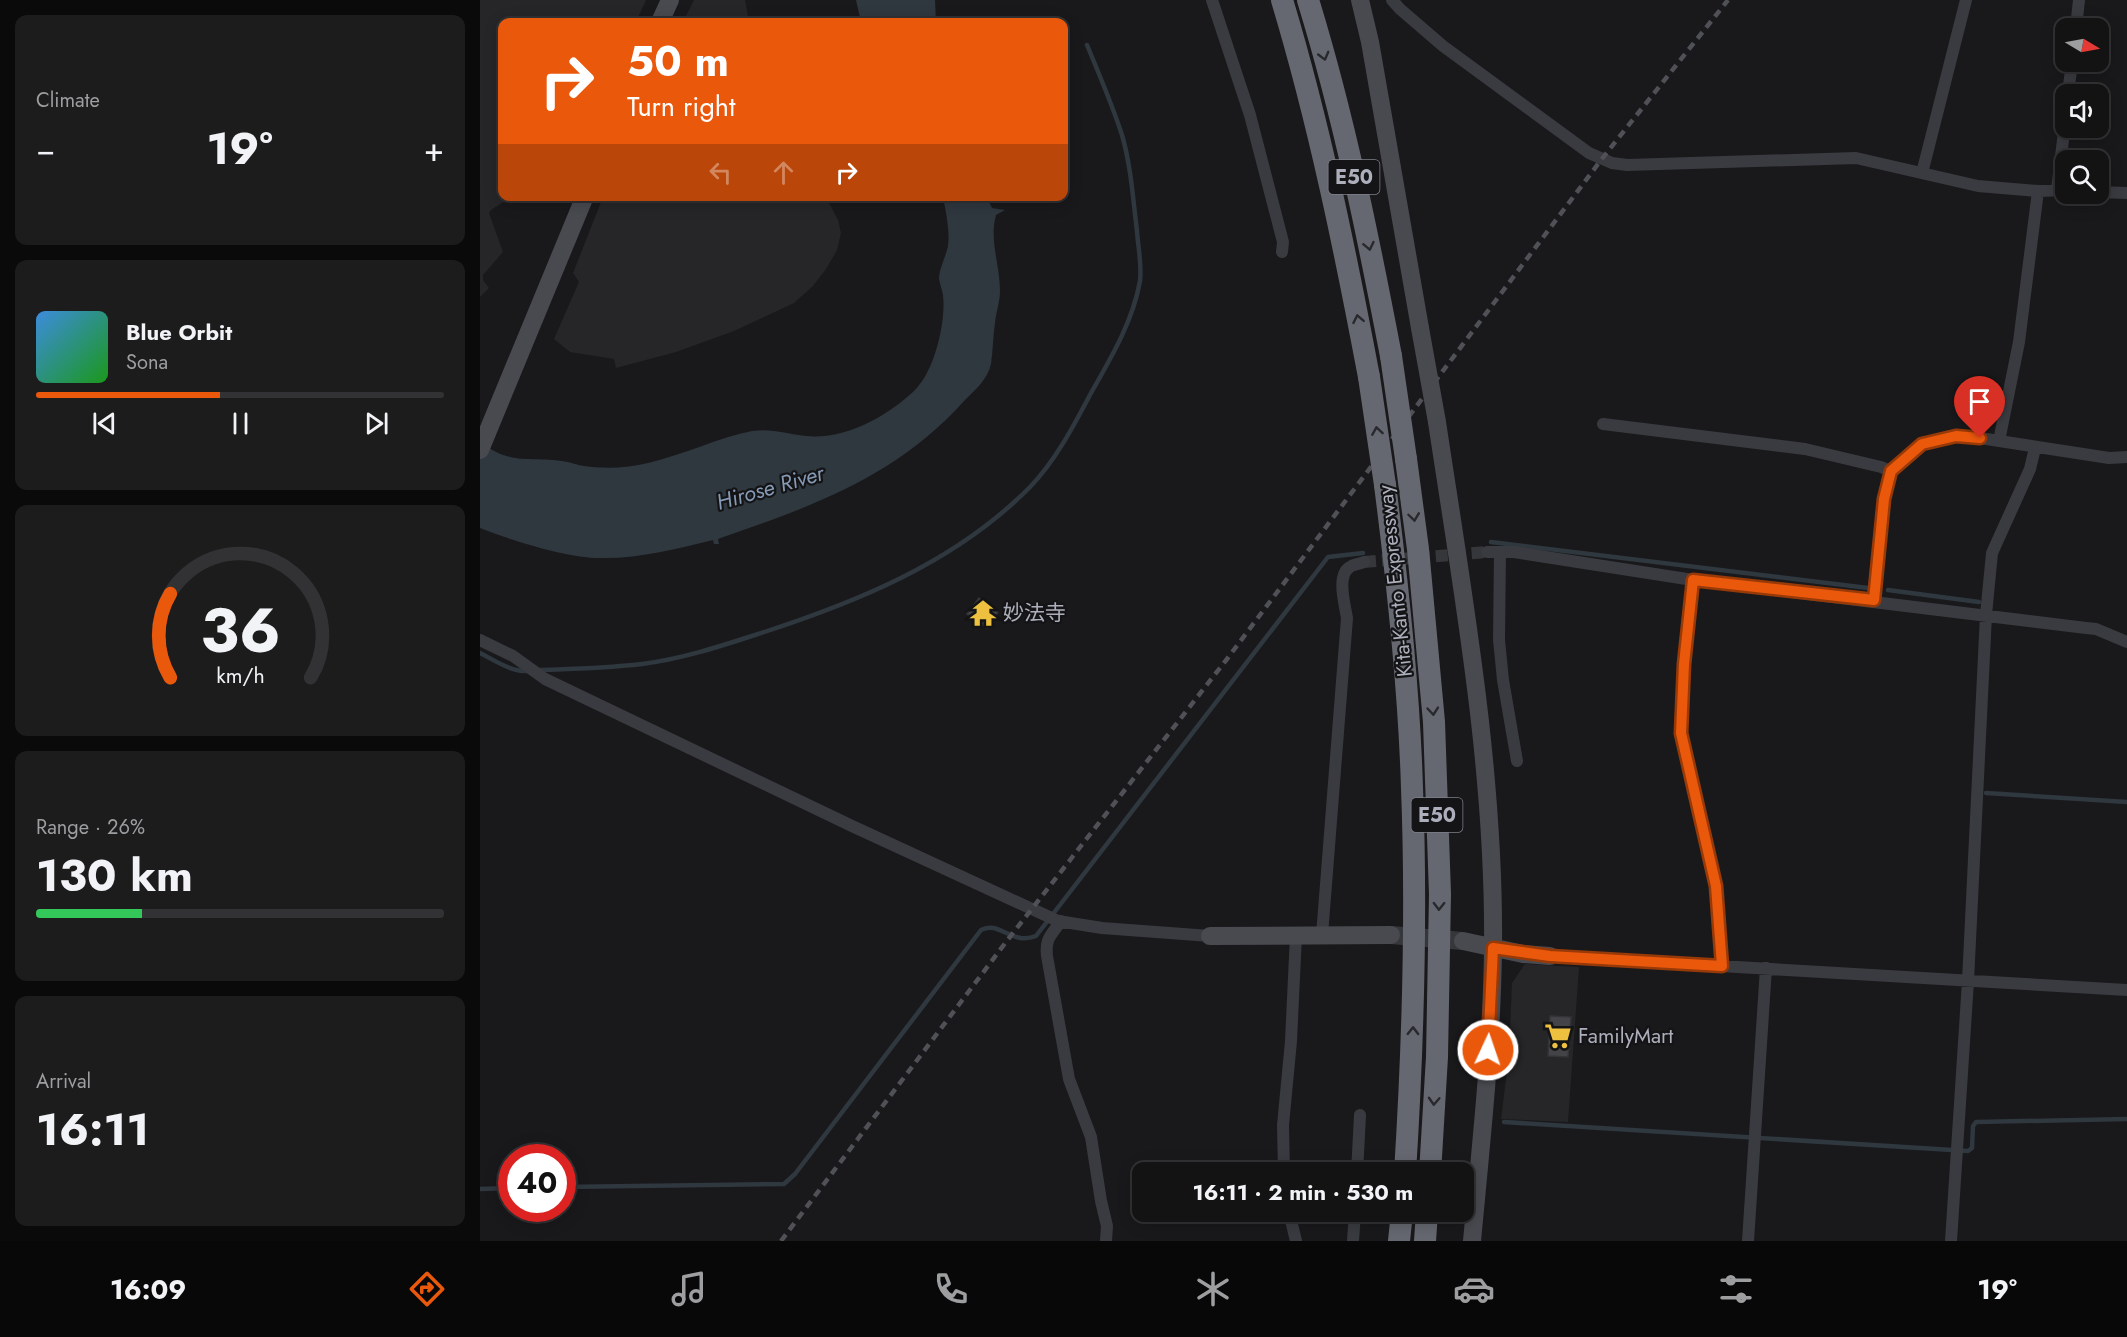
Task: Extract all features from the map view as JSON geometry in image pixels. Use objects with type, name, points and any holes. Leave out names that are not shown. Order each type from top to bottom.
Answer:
[{"type":"highway","points":[[1269,0],[1319,138]]},
{"type":"highway","name":"Kita-Kanto Expressway","points":[[1281,0],[1319,138],[1347,261],[1369,376],[1385,485],[1402,631],[1412,788],[1414,960],[1412,1055],[1406,1162]]},
{"type":"highway","name":"Kita-Kanto Expressway","points":[[1308,0],[1345,135],[1372,256],[1391,356],[1420,571],[1435,744],[1440,894],[1437,1057],[1431,1162]]},
{"type":"highway","points":[[1399,1241],[1401,1222]]},
{"type":"highway","points":[[1425,1241],[1426,1222]]},
{"type":"street","points":[[662,18],[670,0]]},
{"type":"street","points":[[1212,0],[1250,115],[1283,242],[1282,252]]},
{"type":"street","points":[[1360,0],[1370,42],[1437,422],[1464,601],[1484,761],[1490,829],[1493,948],[1488,1050],[1472,1241]]},
{"type":"street","points":[[1392,0],[1443,46],[1575,144],[1601,160],[1627,165],[1856,158],[1978,186],[2055,190]]},
{"type":"street","points":[[1922,173],[1966,0]]},
{"type":"street","points":[[2077,18],[2079,0]]},
{"type":"street","points":[[1999,441],[2019,342],[2038,190]]},
{"type":"street","points":[[2109,192],[2127,193]]},
{"type":"street","points":[[480,450],[583,201]]},
{"type":"street","points":[[1603,424],[1805,449],[1891,471]]},
{"type":"street","points":[[1874,600],[1884,499],[1891,471],[1922,444],[1956,436],[2109,458],[2127,457]]},
{"type":"street","points":[[1951,1241],[1968,981],[1986,615],[1992,554],[2030,469],[2035,448]]},
{"type":"street","points":[[1517,761],[1503,681],[1494,552],[1514,552],[1693,580],[1874,600],[2096,629],[2127,642]]},
{"type":"street","points":[[1322,935],[1347,618],[1342,581],[1349,567],[1364,562]]},
{"type":"street","points":[[1693,580],[1684,664],[1681,733],[1716,886],[1722,966]]},
{"type":"street","points":[[480,640],[513,656],[555,684],[841,821],[1061,921],[1102,928],[1210,936],[1391,935]]},
{"type":"street","points":[[1061,921],[1047,939],[1047,956],[1069,1079],[1091,1137],[1107,1226],[1106,1241]]},
{"type":"street","points":[[1284,1162],[1283,1125],[1291,1041],[1296,935]]},
{"type":"street","points":[[1463,941],[1493,948],[1550,956],[2127,990]]},
{"type":"street","points":[[1748,1241],[1766,968]]},
{"type":"street","points":[[1358,1162],[1360,1115]]},
{"type":"street","points":[[1292,1222],[1296,1241]]},
{"type":"street","points":[[1353,1241],[1354,1222]]},
{"type":"shaded area","points":[[480,0],[646,0],[638,18],[498,18],[498,201],[505,201],[489,213],[503,252],[483,275],[483,280],[489,288],[480,297]]},
{"type":"shaded area","points":[[694,0],[745,0],[748,18],[685,18]]},
{"type":"shaded area","points":[[601,201],[828,201],[838,220],[841,233],[837,250],[826,269],[813,286],[794,303],[734,331],[676,352],[616,368],[614,359],[570,352],[554,339],[579,282],[573,273]]},
{"type":"shaded area","points":[[1525,964],[1579,967],[1568,1122],[1501,1119],[1509,1055],[1512,983]]},
{"type":"water","points":[[856,0],[935,0],[936,18],[860,18]]},
{"type":"water","name":"Hirose River","points":[[944,201],[989,201],[992,208],[1005,210],[996,215],[994,224],[1000,291],[991,364],[987,375],[977,388],[911,450],[851,486],[820,501],[718,539],[719,544],[714,544],[713,540],[643,555],[600,558],[539,548],[480,528],[480,442],[492,450],[520,459],[562,461],[592,467],[624,467],[661,460],[752,431],[773,431],[806,436],[836,434],[866,424],[893,408],[916,389],[923,380],[938,345],[943,318],[943,295],[939,277],[947,250],[947,222]]},
{"type":"building","name":"妙法寺","points":[[979,598],[998,612],[987,628],[967,614]]},
{"type":"building","points":[[1550,1016],[1571,1017],[1568,1057],[1548,1056]]},
{"type":"waterway","points":[[540,670],[642,664],[671,659],[727,644],[830,609],[936,559],[1001,514],[1039,477],[1064,442],[1113,353],[1127,325],[1140,281],[1137,231],[1125,147],[1114,112],[1087,45]]},
{"type":"waterway","points":[[1491,542],[1868,588]]},
{"type":"waterway","points":[[576,1187],[784,1184],[795,1174],[981,930],[994,928],[1020,938],[1036,936],[1328,557],[1363,553]]},
{"type":"waterway","points":[[1888,590],[1979,602]]},
{"type":"waterway","points":[[480,653],[510,668],[528,671]]},
{"type":"waterway","points":[[1986,793],[2127,802]]},
{"type":"waterway","points":[[1504,1122],[1968,1151],[1972,1148],[1973,1126],[1976,1122],[2127,1119]]},
{"type":"waterway","points":[[480,1189],[498,1188]]},
{"type":"tunnel","points":[[1364,562],[1487,552]]},
{"type":"tunnel","points":[[1391,935],[1463,941]]},
{"type":"railway","points":[[781,1241],[1006,942],[1227,659],[1601,160],[1728,0]]},
{"type":"place","name":"妙法寺","points":[[983,613]]},
{"type":"place","name":"FamilyMart","points":[[1558,1036]]},
{"type":"route","points":[[1488,1050],[1493,948],[1523,954],[1722,966],[1716,886],[1681,733],[1684,664],[1693,580],[1874,600],[1884,499],[1891,471],[1922,444],[1956,436],[1980,438]]}]
